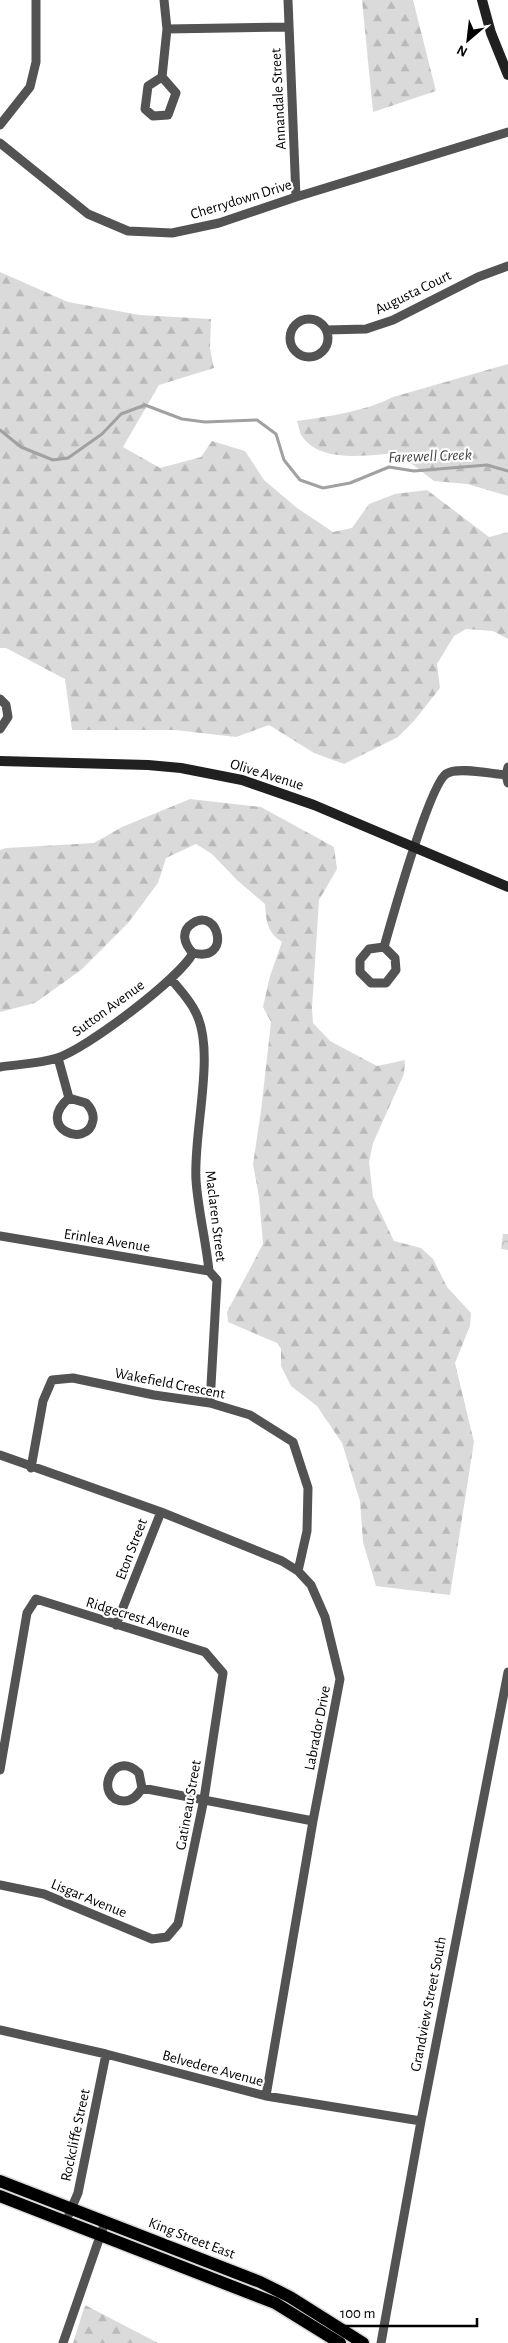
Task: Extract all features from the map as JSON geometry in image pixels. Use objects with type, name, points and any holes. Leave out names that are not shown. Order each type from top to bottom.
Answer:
[{"type":"main road","points":[[482,0],[491,33],[508,75]]},
{"type":"main road","name":"Olive Avenue","points":[[0,761],[148,765],[208,772],[281,792],[508,887]]},
{"type":"main road","name":"King Street East","points":[[0,2181],[72,2209],[103,2228],[275,2303],[340,2343]]},
{"type":"main road","name":"King Street East","points":[[0,2196],[65,2220],[103,2228],[260,2282],[290,2297],[363,2343]]},
{"type":"street","points":[[0,125],[30,87],[36,62],[36,0]]},
{"type":"street","points":[[162,77],[148,86],[145,109],[153,116],[168,115],[176,93],[162,77],[166,29],[164,0]]},
{"type":"street","name":"Annandale Street","points":[[288,0],[296,197]]},
{"type":"street","points":[[166,29],[288,26]]},
{"type":"street","name":"Cherrydown Drive","points":[[0,143],[88,214],[128,231],[172,233],[210,225],[508,132]]},
{"type":"street","name":"Augusta Court","points":[[327,330],[328,336],[325,347],[316,355],[310,356],[298,353],[291,343],[290,337],[294,326],[305,319],[317,321],[327,330],[366,328],[393,320],[470,280],[508,266]]},
{"type":"street","points":[[0,699],[6,705],[8,717],[0,729]]},
{"type":"street","points":[[384,947],[425,815],[439,784],[446,774],[459,770],[507,775]]},
{"type":"street","points":[[384,947],[395,958],[396,970],[386,983],[371,983],[360,972],[360,960],[369,949],[384,947]]},
{"type":"street","name":"Sutton Avenue","points":[[0,1067],[58,1058],[96,1037],[171,979],[188,962],[193,953]]},
{"type":"street","name":"Maclaren Street","points":[[171,979],[190,1002],[202,1029],[204,1053],[196,1135],[196,1180],[210,1271],[217,1280],[210,1403]]},
{"type":"street","points":[[58,1058],[69,1098]]},
{"type":"street","points":[[69,1098],[86,1102],[93,1112],[92,1124],[89,1129],[78,1135],[72,1135],[62,1129],[57,1118],[60,1107],[69,1098]]},
{"type":"street","name":"Erinlea Avenue","points":[[0,1236],[210,1271]]},
{"type":"street","name":"Wakefield Crescent","points":[[31,1468],[43,1401],[52,1380],[73,1378],[154,1395],[210,1403],[250,1415],[293,1442],[308,1488],[307,1531],[298,1571]]},
{"type":"street","name":"Labrador Drive","points":[[0,1455],[31,1468],[161,1512],[282,1562],[298,1571],[311,1585],[325,1617],[340,1679],[313,1821],[266,2096]]},
{"type":"street","name":"Eton Street","points":[[116,1625],[161,1512]]},
{"type":"street","name":"Ridgecrest Avenue","points":[[2,1747],[27,1613],[36,1599],[204,1652],[223,1673]]},
{"type":"street","name":"Grandview Street South","points":[[381,2343],[421,2121],[508,1672]]},
{"type":"street","name":"Gatineau Street","points":[[167,1937],[178,1924],[204,1799],[223,1673]]},
{"type":"street","points":[[0,1770],[2,1747]]},
{"type":"street","points":[[129,1766],[139,1773],[142,1788],[135,1798],[124,1801],[118,1800],[110,1792],[107,1781],[113,1770],[129,1766]]},
{"type":"street","points":[[142,1788],[313,1821]]},
{"type":"street","name":"Lisgar Avenue","points":[[0,1885],[44,1894],[152,1939],[167,1937]]},
{"type":"street","name":"Belvedere Avenue","points":[[0,2030],[106,2054],[266,2096],[421,2121]]},
{"type":"street","name":"Rockcliffe Street","points":[[65,2220],[72,2209],[78,2193],[106,2054]]},
{"type":"street","points":[[63,2343],[103,2228]]},
{"type":"green space","points":[[362,0],[413,0],[436,91],[373,112]]},
{"type":"green space","points":[[0,272],[68,302],[140,315],[211,319],[210,349],[214,368],[159,385],[123,447],[160,468],[201,457],[212,441],[245,451],[264,480],[297,508],[333,532],[352,528],[369,504],[395,494],[427,490],[489,537],[508,532],[508,639],[493,631],[466,629],[454,636],[437,664],[440,688],[414,721],[398,737],[344,764],[314,753],[269,725],[236,737],[175,730],[72,730],[65,679],[6,648],[0,648]]},
{"type":"green space","points":[[508,364],[508,496],[467,484],[434,481],[398,453],[346,456],[321,451],[310,445],[302,436],[297,421],[358,410],[393,397]]},
{"type":"green space","points":[[190,799],[261,807],[334,847],[337,869],[319,900],[312,1008],[313,1023],[330,1041],[377,1066],[405,1060],[404,1074],[373,1143],[369,1162],[373,1197],[394,1241],[421,1248],[433,1259],[447,1287],[471,1313],[470,1326],[455,1363],[474,1442],[450,1595],[376,1586],[363,1542],[360,1501],[342,1443],[317,1406],[291,1386],[281,1366],[281,1349],[277,1343],[228,1322],[227,1312],[263,1244],[259,1197],[253,1164],[271,1022],[263,1007],[270,976],[282,942],[273,934],[268,926],[265,904],[238,881],[212,854],[196,844],[166,858],[158,883],[128,923],[81,970],[35,1003],[0,1012],[0,850],[6,848],[94,843],[122,827]]},
{"type":"green space","points":[[503,1234],[508,1234],[508,1250],[501,1249]]},
{"type":"green space","points":[[85,2305],[158,2343],[73,2343]]},
{"type":"waterway","name":"Farewell Creek","points":[[0,430],[21,447],[53,460],[68,458],[102,434],[121,414],[145,405],[182,419],[205,422],[257,420],[276,434],[284,460],[300,480],[323,488],[350,483],[389,467],[414,471],[487,465],[508,471]]}]
